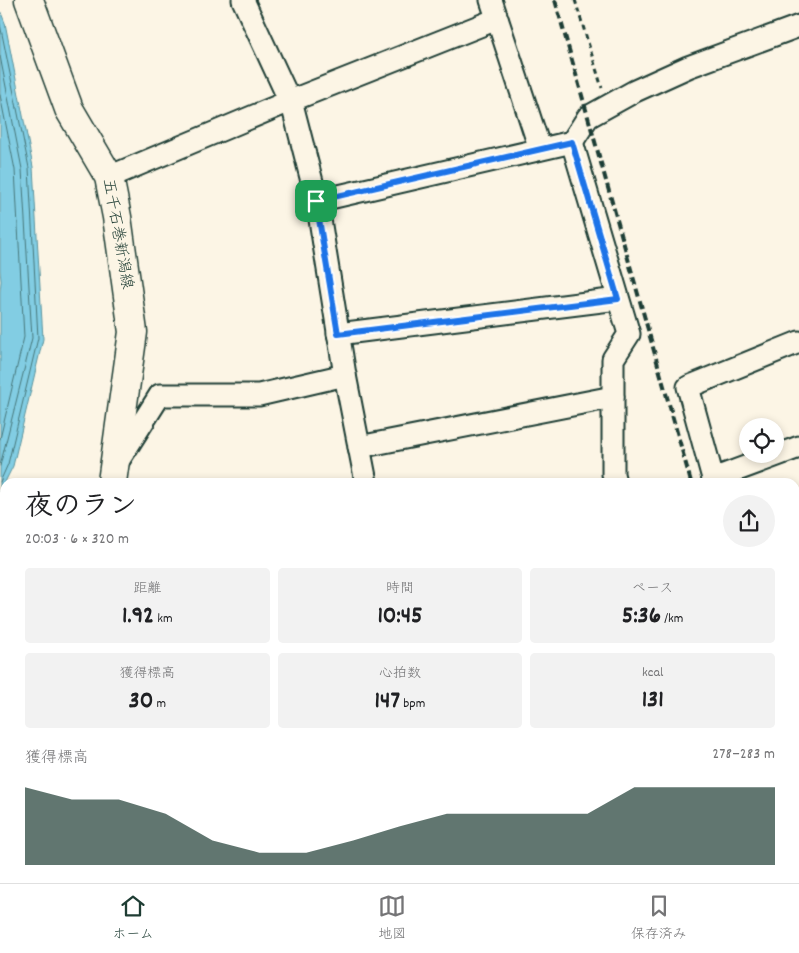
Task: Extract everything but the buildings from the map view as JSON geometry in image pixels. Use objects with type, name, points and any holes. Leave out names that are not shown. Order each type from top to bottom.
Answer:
[{"type":"main road","name":"五千石巻新潟線","points":[[29,0],[69,110],[109,177],[118,217],[133,332],[113,475]]},
{"type":"street","points":[[243,0],[290,101],[316,201],[345,374],[365,478]]},
{"type":"street","points":[[109,177],[290,101],[494,10],[540,149]]},
{"type":"street","points":[[316,201],[572,142],[588,117],[635,91],[688,67],[799,26]]},
{"type":"street","points":[[572,142],[628,334],[613,359],[614,478]]},
{"type":"street","points":[[338,334],[618,299]]},
{"type":"street","points":[[713,478],[688,387],[799,342]]},
{"type":"street","points":[[113,475],[160,395],[259,395],[345,374]]},
{"type":"street","points":[[359,447],[613,397]]},
{"type":"street","points":[[719,478],[799,447]]},
{"type":"path","points":[[575,0],[607,106]]},
{"type":"water","points":[[0,10],[5,23],[33,167],[43,339],[13,466],[7,478],[0,478]]},
{"type":"railway","points":[[555,0],[690,478]]},
{"type":"route","points":[[572,142],[618,299],[338,334],[316,201],[572,142]]}]
